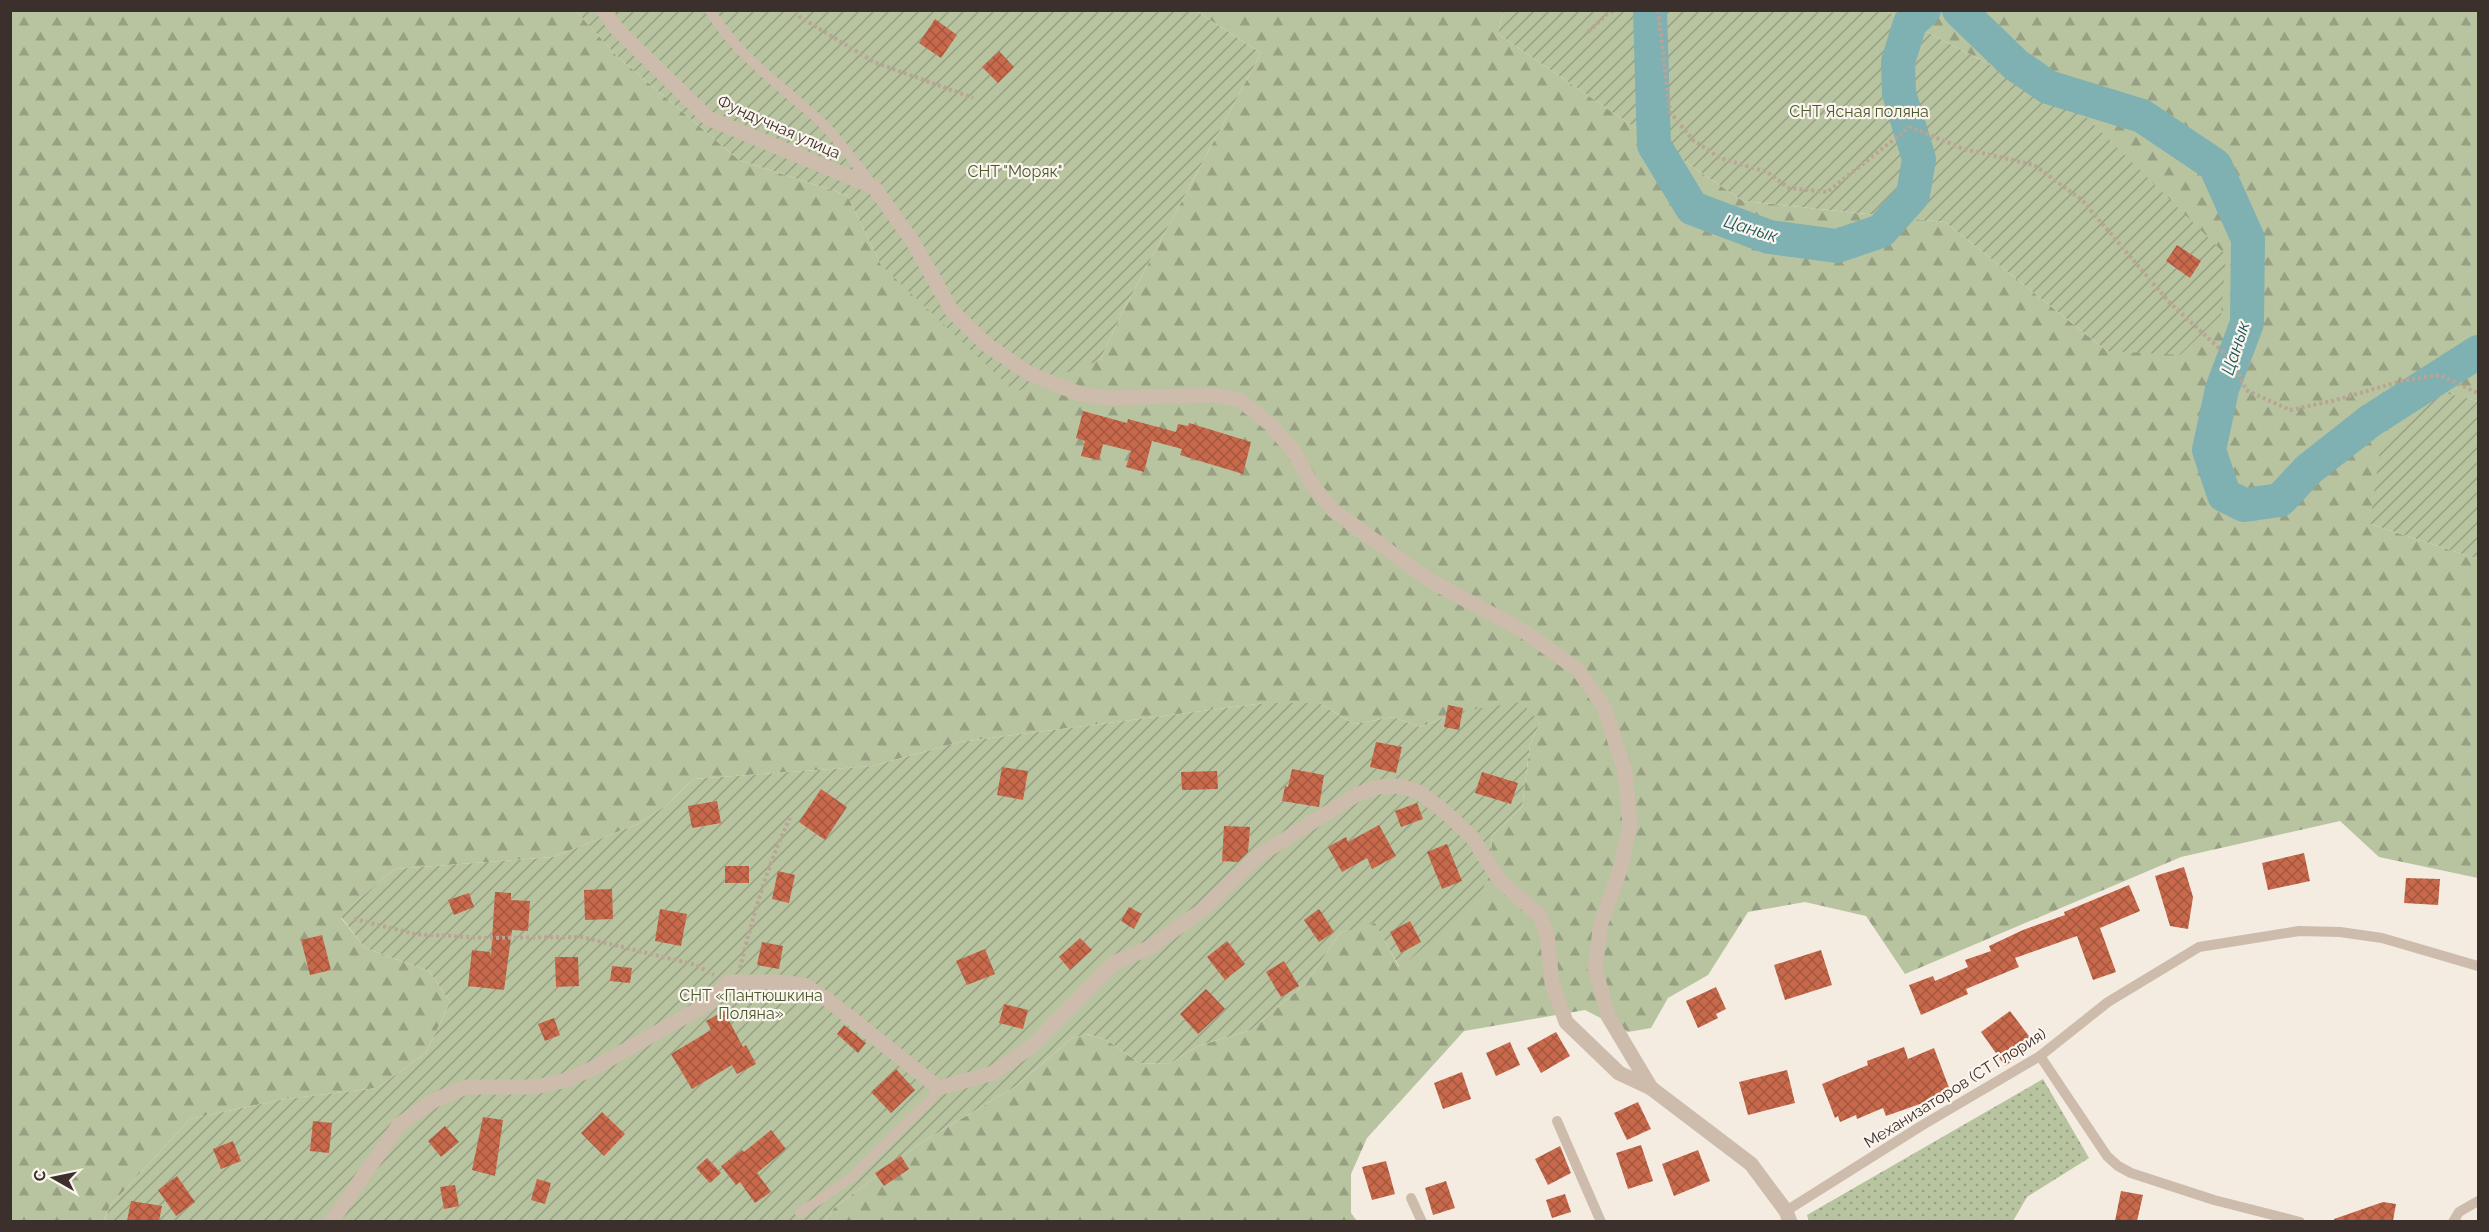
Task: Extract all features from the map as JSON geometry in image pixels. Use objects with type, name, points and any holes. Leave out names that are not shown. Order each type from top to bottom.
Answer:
[{"type":"street","name":"Фундучная улица","points":[[603,10],[617,29],[708,118],[874,187]]},
{"type":"street","points":[[874,187],[913,242],[952,311],[987,345],[1030,374],[1080,394],[1107,398],[1214,395],[1240,400],[1270,425],[1295,453],[1313,486],[1334,511],[1429,580],[1525,632],[1578,670],[1604,707],[1625,772],[1630,824],[1620,870],[1601,923],[1595,968],[1608,1016],[1651,1088]]},
{"type":"street","points":[[331,1221],[399,1125],[433,1101],[466,1087],[535,1087],[563,1081],[709,1003],[728,982],[777,981],[804,985],[828,1000],[939,1088],[993,1073],[1030,1047],[1114,963],[1149,948],[1204,909],[1258,856],[1356,795],[1377,787],[1400,786],[1419,792],[1472,837],[1500,881],[1540,916],[1547,935],[1552,983],[1566,1022],[1619,1073],[1651,1088],[1751,1164],[1788,1216]]},
{"type":"lane","points":[[710,10],[742,50],[778,85],[822,122],[874,187]]},
{"type":"lane","name":"Механизаторов (СТ Глория)","points":[[1788,1216],[1921,1126],[2040,1056],[2108,1002],[2199,947],[2299,931],[2340,932],[2382,938],[2478,966]]},
{"type":"lane","points":[[2040,1056],[2107,1156],[2118,1166],[2131,1173],[2214,1200],[2300,1221]]},
{"type":"lane","points":[[800,1213],[860,1171],[939,1088]]},
{"type":"lane","points":[[1557,1121],[1601,1221]]},
{"type":"lane","points":[[1411,1198],[1422,1221]]},
{"type":"lane","points":[[2453,1221],[2459,1212],[2478,1202]]},
{"type":"path","points":[[797,10],[800,17],[874,62],[973,98]]},
{"type":"path","points":[[1588,32],[1607,12],[1616,10]]},
{"type":"path","points":[[1658,10],[1671,112],[1693,140],[1720,158],[1767,172],[1789,188],[1827,192],[1910,127],[1964,149],[2034,165],[2082,200],[2169,302],[2233,361],[2246,390],[2290,410],[2332,401],[2402,381],[2439,375],[2478,393]]},
{"type":"path","points":[[354,919],[415,934],[486,938],[582,937],[696,965],[728,982],[740,969],[766,874],[790,818]]},
{"type":"green space","points":[[10,11],[576,11],[617,56],[739,160],[847,195],[881,265],[1100,360],[1125,307],[1261,53],[1196,11],[1503,11],[1498,34],[1743,201],[1945,222],[2107,351],[2080,111],[1886,11],[2478,11],[2478,401],[2440,393],[2370,524],[2478,559],[2478,878],[2379,857],[2340,821],[2181,857],[1905,974],[1866,916],[1805,902],[1748,912],[1708,975],[1668,998],[1651,1028],[1628,1032],[1585,1010],[1464,1031],[1367,1138],[1351,1174],[1351,1213],[1357,1221],[825,1221],[834,1208],[919,1144],[1016,1086],[1072,1038],[1086,1034],[1107,1040],[1139,1063],[1169,1064],[1198,1046],[1251,1030],[1305,984],[1340,933],[1375,922],[1399,967],[1490,871],[1492,836],[1522,807],[1530,745],[1540,722],[1463,711],[1420,727],[1393,717],[1354,724],[1319,703],[1265,703],[960,742],[872,766],[693,779],[667,805],[638,824],[553,857],[395,869],[360,898],[341,918],[365,948],[429,971],[450,1002],[426,1053],[377,1088],[285,1099],[190,1119],[110,1206],[104,1221],[11,1221]]},
{"type":"green space","name":"СНТ \"Моряк\"","points":[[576,11],[1196,11],[1261,53],[1125,307],[1100,360],[1015,392],[881,265],[847,195],[739,160],[617,56]]},
{"type":"green space","name":"СНТ Ясная поляна","points":[[1503,11],[1886,11],[2080,111],[2226,255],[2221,315],[2180,355],[2107,351],[1945,222],[1743,201],[1498,34]]},
{"type":"green space","points":[[2440,392],[2478,401],[2478,559],[2370,524],[2381,441]]},
{"type":"green space","name":"СНТ «Пантюшкина Поляна»","points":[[1521,702],[1540,722],[1530,745],[1522,807],[1492,836],[1490,871],[1479,899],[1400,968],[1375,923],[1340,933],[1305,984],[1251,1030],[1198,1046],[1169,1064],[1139,1063],[1107,1040],[1087,1034],[1072,1038],[1016,1086],[919,1144],[834,1208],[825,1221],[104,1222],[110,1206],[190,1119],[285,1099],[377,1088],[426,1053],[450,1002],[429,971],[365,948],[341,917],[395,869],[553,857],[638,824],[667,805],[693,779],[872,766],[960,742],[1265,703],[1319,703],[1354,724],[1393,717],[1420,727],[1463,711]]},
{"type":"green space","points":[[2043,1079],[2089,1158],[2027,1197],[2013,1221],[1809,1222],[1807,1215]]},
{"type":"building","points":[[935,19],[957,35],[941,58],[919,43]]},
{"type":"building","points":[[999,51],[1014,67],[998,83],[982,67]]},
{"type":"building","points":[[2177,245],[2201,261],[2190,278],[2166,261]]},
{"type":"building","points":[[1083,411],[1127,423],[1128,419],[1176,432],[1178,424],[1188,426],[1189,423],[1251,442],[1243,474],[1180,455],[1182,449],[1152,441],[1144,472],[1126,467],[1131,451],[1103,444],[1099,460],[1081,456],[1085,441],[1076,438]]},
{"type":"building","points":[[1448,705],[1463,708],[1459,730],[1444,727]]},
{"type":"building","points":[[1376,742],[1402,747],[1396,773],[1370,767]]},
{"type":"building","points":[[1002,767],[1028,771],[1023,800],[997,795]]},
{"type":"building","points":[[1292,769],[1324,775],[1319,807],[1282,801]]},
{"type":"building","points":[[1217,771],[1218,789],[1182,790],[1181,772]]},
{"type":"building","points":[[1482,772],[1518,783],[1511,804],[1475,793]]},
{"type":"building","points":[[821,789],[847,807],[825,840],[799,822]]},
{"type":"building","points":[[717,801],[721,823],[692,828],[688,806]]},
{"type":"building","points":[[1417,803],[1423,819],[1401,827],[1395,811]]},
{"type":"building","points":[[1379,825],[1396,856],[1372,869],[1367,858],[1342,872],[1328,847],[1346,837],[1348,842]]},
{"type":"building","points":[[1224,826],[1250,827],[1248,852],[1238,862],[1222,861]]},
{"type":"building","points":[[1447,844],[1462,881],[1442,889],[1427,852]]},
{"type":"building","points":[[2304,853],[2310,881],[2268,890],[2262,863]]},
{"type":"building","points":[[725,866],[749,866],[749,883],[725,883]]},
{"type":"building","points":[[2184,867],[2193,897],[2188,929],[2170,926],[2155,876]]},
{"type":"building","points":[[778,871],[795,875],[789,903],[772,899]]},
{"type":"building","points":[[2406,878],[2440,879],[2438,905],[2404,903]]},
{"type":"building","points":[[2129,885],[2140,911],[2100,928],[2116,972],[2093,980],[2077,936],[2015,958],[2019,967],[1966,989],[1968,994],[1921,1015],[1909,985],[1933,976],[1935,981],[1968,967],[1965,960],[1991,951],[1989,946],[2023,930],[2065,915],[2064,912]]},
{"type":"building","points":[[612,889],[613,919],[585,920],[584,890]]},
{"type":"building","points":[[495,892],[511,893],[511,900],[530,901],[528,931],[512,930],[504,990],[468,986],[472,950],[490,952],[491,956]]},
{"type":"building","points":[[469,893],[474,907],[454,915],[448,900]]},
{"type":"building","points":[[1129,907],[1142,914],[1134,929],[1121,921]]},
{"type":"building","points":[[660,909],[687,914],[681,946],[655,941]]},
{"type":"building","points":[[1319,909],[1334,932],[1319,942],[1304,920]]},
{"type":"building","points":[[1410,921],[1421,942],[1401,953],[1390,932]]},
{"type":"building","points":[[322,935],[331,970],[310,975],[301,940]]},
{"type":"building","points":[[1080,938],[1092,950],[1070,970],[1059,957]]},
{"type":"building","points":[[1227,941],[1245,964],[1225,980],[1207,957]]},
{"type":"building","points":[[762,942],[783,946],[779,969],[757,965]]},
{"type":"building","points":[[985,949],[995,974],[967,985],[956,961]]},
{"type":"building","points":[[1821,950],[1832,985],[1785,1000],[1774,965]]},
{"type":"building","points":[[555,957],[578,957],[579,986],[556,987]]},
{"type":"building","points":[[1284,961],[1299,986],[1281,997],[1266,972]]},
{"type":"building","points":[[612,966],[632,968],[630,983],[610,981]]},
{"type":"building","points":[[1716,987],[1726,1009],[1716,1014],[1718,1018],[1698,1028],[1686,1001]]},
{"type":"building","points":[[1206,989],[1225,1009],[1198,1034],[1180,1014]]},
{"type":"building","points":[[1004,1004],[1028,1010],[1023,1029],[999,1023]]},
{"type":"building","points":[[724,1011],[743,1047],[746,1045],[756,1064],[737,1074],[732,1065],[692,1089],[671,1054],[711,1030],[706,1021]]},
{"type":"building","points":[[2010,1011],[2035,1044],[2005,1066],[1981,1032]]},
{"type":"building","points":[[554,1018],[560,1035],[545,1041],[538,1024]]},
{"type":"building","points":[[844,1025],[866,1043],[858,1053],[837,1034]]},
{"type":"building","points":[[1556,1032],[1570,1056],[1541,1073],[1527,1048]]},
{"type":"building","points":[[1510,1042],[1520,1065],[1496,1076],[1486,1053]]},
{"type":"building","points":[[1904,1047],[1908,1059],[1934,1048],[1951,1093],[1886,1116],[1883,1108],[1857,1119],[1856,1115],[1840,1122],[1838,1116],[1835,1118],[1822,1084],[1868,1065],[1867,1061]]},
{"type":"building","points":[[896,1069],[915,1090],[891,1113],[871,1092]]},
{"type":"building","points":[[1787,1070],[1795,1103],[1748,1115],[1739,1082]]},
{"type":"building","points":[[1462,1072],[1471,1099],[1443,1109],[1434,1083]]},
{"type":"building","points":[[1638,1102],[1651,1129],[1627,1140],[1614,1113]]},
{"type":"building","points":[[602,1112],[625,1134],[604,1156],[581,1133]]},
{"type":"building","points":[[483,1117],[503,1120],[495,1176],[472,1170]]},
{"type":"building","points":[[313,1121],[332,1123],[329,1153],[310,1151]]},
{"type":"building","points":[[445,1126],[459,1142],[441,1157],[428,1141]]},
{"type":"building","points":[[771,1130],[786,1149],[757,1173],[771,1192],[755,1203],[740,1182],[736,1185],[721,1166],[742,1150],[744,1152]]},
{"type":"building","points":[[233,1141],[241,1161],[221,1169],[213,1149]]},
{"type":"building","points":[[1641,1145],[1653,1181],[1628,1189],[1616,1153]]},
{"type":"building","points":[[1560,1146],[1571,1173],[1548,1185],[1535,1159]]},
{"type":"building","points":[[1698,1150],[1710,1181],[1674,1196],[1662,1164]]},
{"type":"building","points":[[901,1156],[909,1169],[884,1186],[875,1173]]},
{"type":"building","points":[[707,1158],[721,1173],[710,1183],[696,1168]]},
{"type":"building","points":[[1386,1161],[1395,1194],[1372,1200],[1362,1167]]},
{"type":"building","points":[[177,1176],[195,1202],[176,1216],[158,1190]]},
{"type":"building","points":[[537,1179],[551,1183],[545,1204],[531,1200]]},
{"type":"building","points":[[1446,1181],[1455,1208],[1433,1215],[1425,1188]]},
{"type":"building","points":[[455,1185],[459,1206],[444,1209],[440,1187]]},
{"type":"building","points":[[2121,1191],[2143,1195],[2137,1221],[2115,1221]]},
{"type":"building","points":[[1565,1194],[1571,1212],[1552,1218],[1546,1200]]},
{"type":"building","points":[[131,1201],[162,1206],[159,1221],[127,1221]]},
{"type":"building","points":[[2383,1202],[2396,1204],[2393,1221],[2334,1221],[2334,1219]]},
{"type":"waterway","name":"Цанык","points":[[1650,10],[1654,145],[1692,208],[1769,237],[1837,246],[1881,231],[1913,195],[1919,159],[1899,93],[1898,62],[1910,23],[1924,10]]},
{"type":"waterway","name":"Цанык","points":[[1959,10],[2016,65],[2048,87],[2142,116],[2215,165],[2248,239],[2247,323],[2222,389],[2209,450],[2224,495],[2244,505],[2280,500],[2309,469],[2370,421],[2478,352]]}]
